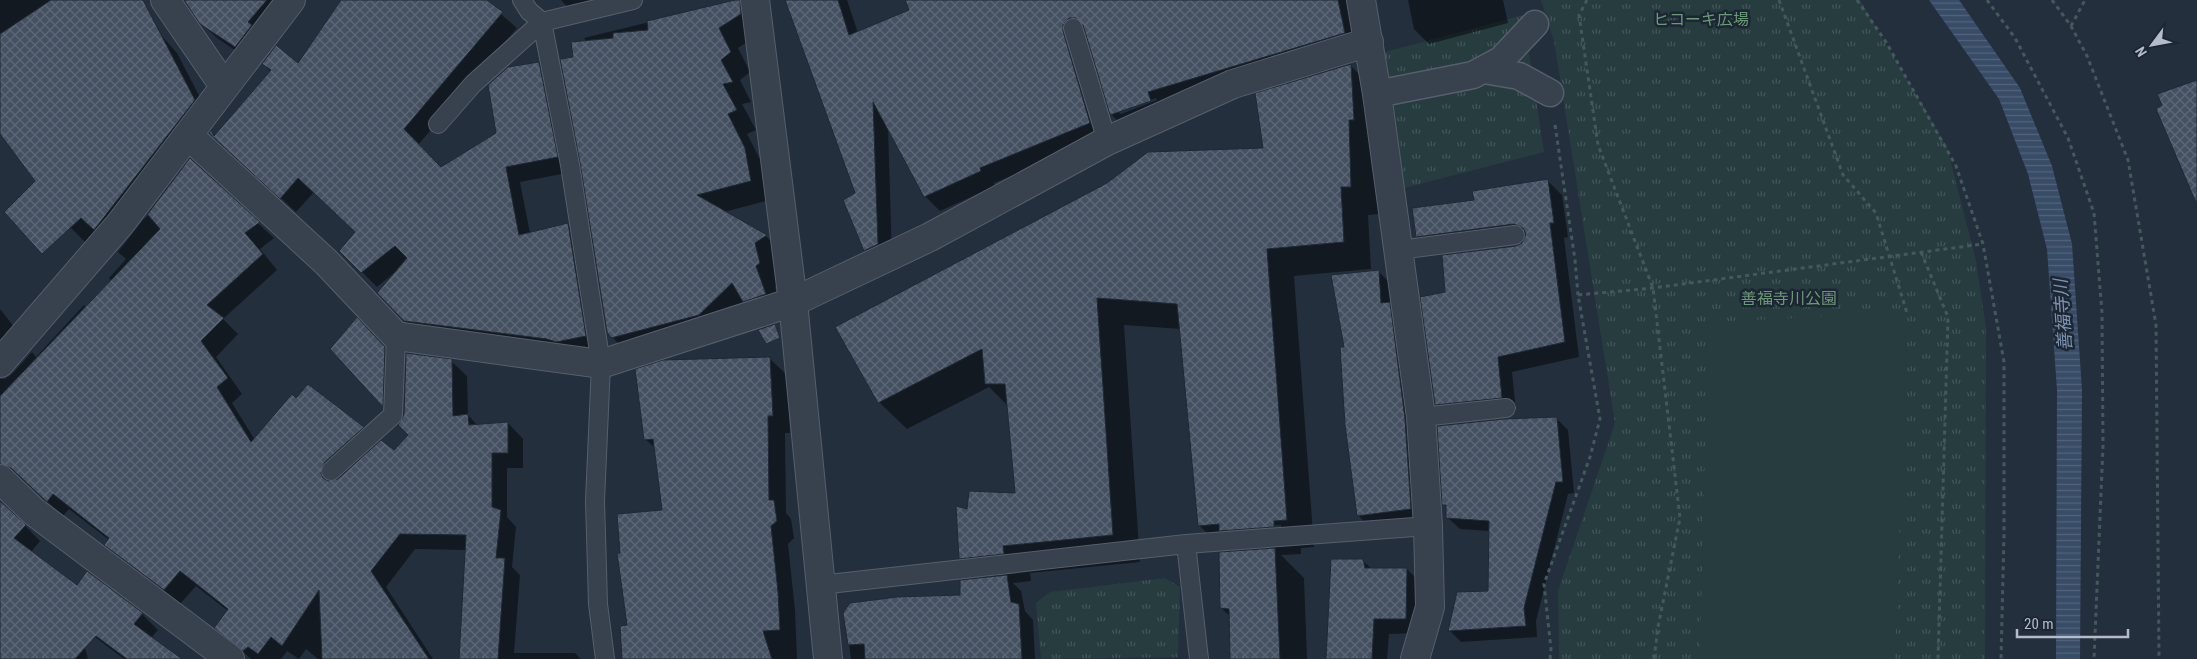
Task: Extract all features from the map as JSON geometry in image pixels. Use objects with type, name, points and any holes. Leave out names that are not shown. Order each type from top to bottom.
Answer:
[{"type":"street","points":[[165,0],[224,86]]},
{"type":"street","points":[[0,362],[120,224],[291,0]]},
{"type":"street","points":[[755,0],[793,302],[828,659]]},
{"type":"street","points":[[1361,0],[1377,94],[1421,417],[1428,526],[1430,607],[1416,659]]},
{"type":"street","points":[[1377,94],[1473,75],[1501,60],[1535,24]]},
{"type":"street","points":[[188,135],[326,262],[396,336],[572,362],[601,364],[793,302],[930,236],[1108,141],[1233,84],[1369,42]]},
{"type":"street","points":[[1484,70],[1519,76],[1550,93]]},
{"type":"street","points":[[0,479],[33,511],[230,659]]},
{"type":"lane","points":[[522,0],[529,11],[542,22],[570,165],[601,364],[595,501],[598,604],[605,659]]},
{"type":"lane","points":[[438,124],[473,84],[542,22],[634,0]]},
{"type":"lane","points":[[1073,28],[1108,141]]},
{"type":"lane","points":[[1399,250],[1515,235]]},
{"type":"lane","points":[[331,471],[393,415],[396,336]]},
{"type":"lane","points":[[1421,417],[1506,408]]},
{"type":"lane","points":[[820,585],[1186,544],[1428,526]]},
{"type":"lane","points":[[1186,544],[1199,659]]},
{"type":"path","points":[[1587,0],[1579,15],[1598,145],[1653,288],[1680,518],[1658,627],[1654,659]]},
{"type":"path","points":[[1779,0],[1843,174],[1876,213],[1907,313]]},
{"type":"path","points":[[1857,0],[1886,42],[1956,166],[1983,244],[2004,362],[2004,534],[2001,659]]},
{"type":"path","points":[[1987,0],[2016,38],[2068,138],[2094,213],[2102,312],[2103,446],[2094,659]]},
{"type":"path","points":[[2052,0],[2087,56],[2128,160],[2156,325],[2159,659]]},
{"type":"path","points":[[2070,26],[2086,0]]},
{"type":"path","points":[[1550,93],[1574,250],[1578,295],[1600,419],[1590,457],[1544,584],[1551,649],[1550,659]]},
{"type":"path","points":[[1578,295],[1653,288],[1983,244]]},
{"type":"path","points":[[1921,252],[1948,317],[1938,659]]},
{"type":"green space","name":"善福寺川公園","points":[[1541,0],[1860,0],[1947,147],[1976,261],[1986,328],[1985,659],[1559,659],[1558,591],[1615,423],[1554,41]]},
{"type":"green space","points":[[1523,15],[1544,152],[1404,188],[1385,52]]},
{"type":"green space","points":[[1907,313],[1895,659],[1700,659],[1708,322]]},
{"type":"green space","points":[[1165,578],[1180,587],[1178,657],[1041,659],[1036,603],[1050,592]]},
{"type":"water","name":"善福寺川","points":[[1929,0],[1959,0],[2020,88],[2052,166],[2072,244],[2082,390],[2080,659],[2056,659],[2057,390],[2047,249],[2028,174],[1999,99]]},
{"type":"building","points":[[51,0],[143,0],[195,100],[94,230],[81,218],[42,254],[4,212],[35,181],[0,134],[0,34]]},
{"type":"building","points":[[184,0],[267,0],[248,22],[252,25],[235,47],[200,24]]},
{"type":"building","points":[[341,0],[487,0],[503,12],[404,129],[441,167],[496,133],[488,85],[508,67],[539,62],[558,157],[506,167],[519,235],[568,223],[586,336],[556,342],[547,339],[404,321],[377,293],[407,258],[395,246],[361,273],[339,251],[355,232],[298,178],[280,199],[209,133],[211,130],[214,136],[271,70],[262,64],[276,45],[298,63]]},
{"type":"building","points":[[740,0],[741,14],[719,28],[731,52],[721,60],[733,82],[723,84],[737,110],[728,114],[745,148],[751,181],[697,195],[767,235],[755,243],[760,263],[756,266],[766,294],[743,302],[732,283],[699,315],[611,338],[607,332],[580,163],[560,59],[573,57],[571,42],[613,38],[613,33],[648,30],[647,21]]},
{"type":"building","points":[[785,0],[838,0],[849,35],[909,10],[905,0],[1338,0],[1345,33],[1148,92],[1151,101],[1110,115],[1083,25],[1076,18],[1069,18],[1063,25],[1063,31],[1090,123],[980,168],[981,171],[924,197],[873,102],[878,244],[864,251],[843,200],[855,193]]},
{"type":"building","points":[[1351,64],[1354,120],[1349,120],[1351,187],[1341,187],[1344,242],[1267,249],[1287,520],[1274,521],[1274,527],[1219,531],[1219,524],[1198,526],[1177,304],[1097,298],[1113,535],[1003,546],[1004,554],[959,559],[956,506],[967,509],[969,491],[1015,493],[1005,384],[985,384],[982,349],[878,403],[835,327],[1107,183],[1148,152],[1263,148],[1255,93]]},
{"type":"building","points":[[2197,80],[2197,205],[2156,109],[2162,105],[2157,94]]},
{"type":"building","points":[[190,158],[260,222],[245,233],[263,254],[207,305],[224,318],[201,341],[228,378],[217,387],[251,442],[292,394],[296,398],[308,384],[364,427],[324,463],[321,473],[323,478],[328,481],[338,479],[381,440],[394,450],[408,435],[398,425],[404,415],[406,353],[452,359],[453,416],[468,414],[469,425],[508,422],[508,453],[492,453],[492,507],[501,510],[496,558],[505,558],[498,659],[459,659],[466,535],[400,534],[371,571],[429,659],[322,659],[319,590],[282,646],[271,637],[258,654],[248,647],[243,651],[214,628],[228,609],[180,571],[164,590],[104,545],[109,538],[53,494],[47,502],[11,468],[0,464],[0,396],[160,229],[148,215],[144,219]]},
{"type":"building","points":[[1548,179],[1554,223],[1550,223],[1565,342],[1498,357],[1502,398],[1435,405],[1420,297],[1445,292],[1442,255],[1516,246],[1522,243],[1526,234],[1523,228],[1514,224],[1416,237],[1412,208],[1474,200],[1472,191]]},
{"type":"building","points":[[1379,270],[1381,303],[1390,302],[1405,419],[1411,509],[1357,516],[1345,425],[1340,347],[1344,347],[1331,275]]},
{"type":"building","points":[[357,317],[385,347],[383,407],[330,349]]},
{"type":"building","points":[[775,324],[780,338],[766,344],[758,330]]},
{"type":"building","points":[[770,357],[773,416],[768,416],[769,500],[774,500],[777,521],[771,526],[780,630],[763,631],[772,659],[622,659],[620,626],[627,625],[617,553],[620,553],[617,514],[662,510],[653,439],[644,440],[635,369],[663,360]]},
{"type":"building","points":[[1557,417],[1563,482],[1556,482],[1524,608],[1526,626],[1448,631],[1457,592],[1488,591],[1489,521],[1446,518],[1446,505],[1442,505],[1437,426],[1504,419]]},
{"type":"building","points":[[0,501],[26,525],[14,538],[77,585],[87,571],[143,613],[134,624],[182,659],[127,659],[96,636],[75,659],[0,659]]},
{"type":"building","points":[[1275,548],[1280,659],[1230,659],[1229,609],[1220,608],[1219,552]]},
{"type":"building","points":[[1331,559],[1363,559],[1365,568],[1407,568],[1406,619],[1374,619],[1372,659],[1326,659]]},
{"type":"building","points":[[1007,575],[1011,602],[1019,604],[1022,659],[865,659],[864,644],[848,645],[843,613],[850,603],[897,597],[960,595],[960,580]]},
{"type":"park label","name":"ヒコーキ広場","points":[[1701,19]]}]
